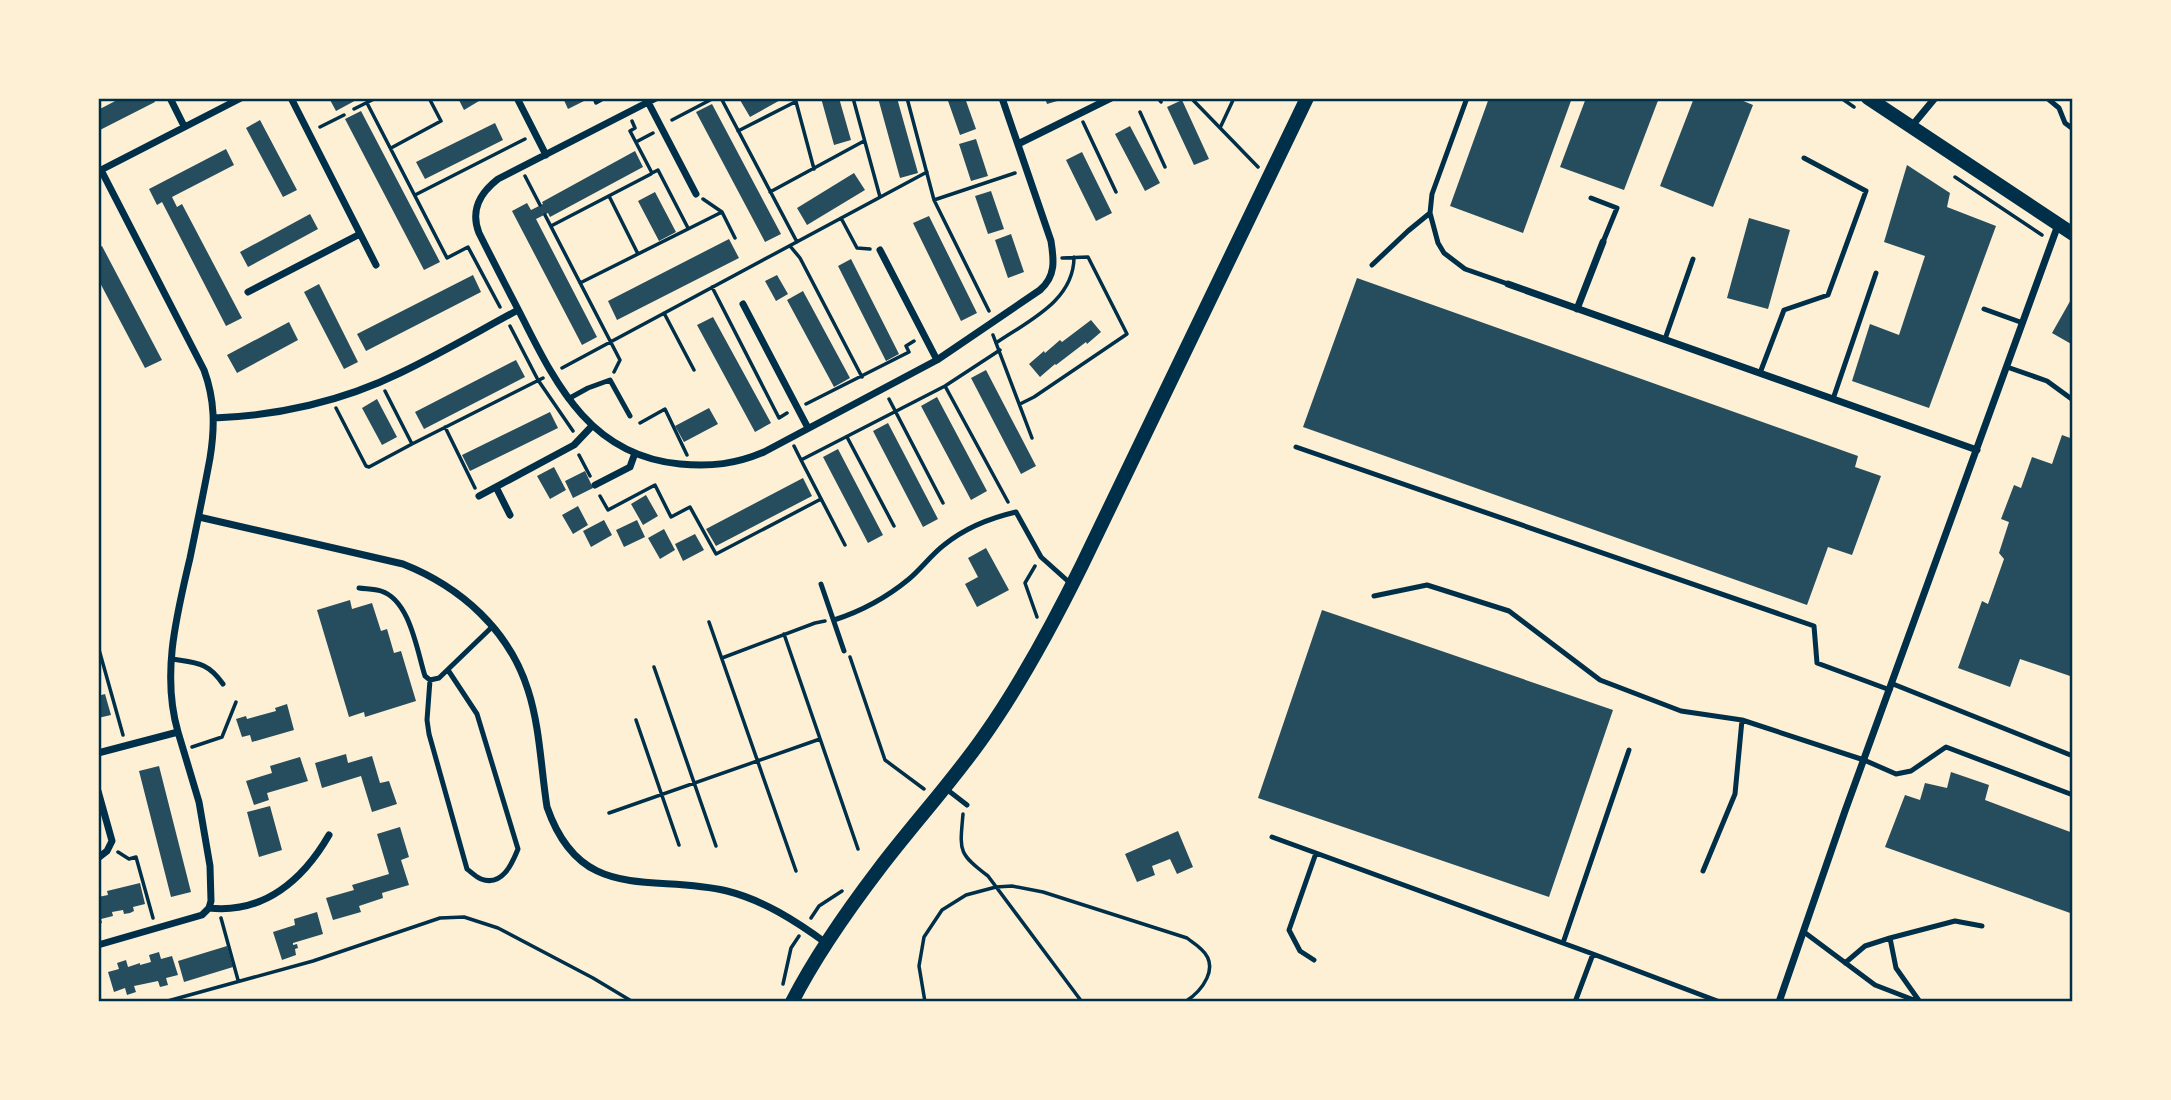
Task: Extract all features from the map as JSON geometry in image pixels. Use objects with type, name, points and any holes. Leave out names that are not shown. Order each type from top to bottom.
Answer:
[{"type":"main road","points":[[792,1002],[826,943],[878,869],[945,788],[1015,690],[1072,585],[1307,98]]},
{"type":"main road","points":[[1868,98],[2073,234]]},
{"type":"street","points":[[170,98],[184,126]]},
{"type":"street","points":[[98,945],[198,917],[209,908],[211,901],[212,883],[199,802],[170,697],[177,613],[199,517],[214,418],[213,402],[204,370],[99,171],[240,98]]},
{"type":"street","points":[[291,98],[376,265]]},
{"type":"street","points":[[517,98],[546,155]]},
{"type":"street","points":[[656,98],[498,179],[479,200],[475,222],[551,374],[568,399],[592,426],[635,453],[664,462],[711,466],[735,463],[764,452],[937,360],[1047,284],[1053,270],[1047,228],[1002,98]]},
{"type":"street","points":[[1018,144],[1111,98]]},
{"type":"street","points":[[1911,127],[1935,98]]},
{"type":"street","points":[[648,102],[696,194]]},
{"type":"street","points":[[1779,1002],[2058,225]]},
{"type":"street","points":[[248,292],[359,234]]},
{"type":"street","points":[[1577,309],[1603,242]]},
{"type":"street","points":[[880,250],[937,360]]},
{"type":"street","points":[[1508,284],[1977,450]]},
{"type":"street","points":[[743,304],[808,428]]},
{"type":"street","points":[[214,418],[264,415],[380,382],[518,310]]},
{"type":"street","points":[[479,496],[574,445],[592,426]]},
{"type":"street","points":[[594,485],[630,467],[635,453]]},
{"type":"street","points":[[496,487],[510,515]]},
{"type":"street","points":[[199,517],[403,564],[421,571],[457,593],[493,626],[517,662],[533,709],[547,807],[561,837],[580,859],[602,874],[629,882],[712,889],[741,896],[786,916],[826,943]]},
{"type":"street","points":[[98,753],[178,732]]},
{"type":"street","points":[[98,791],[111,838],[111,847],[98,858]]},
{"type":"street","points":[[209,908],[218,909],[255,902],[286,888],[305,870],[329,835]]},
{"type":"lane","points":[[1467,98],[1432,194],[1430,213],[1438,243],[1444,253],[1465,269],[1508,284]]},
{"type":"lane","points":[[2047,98],[2059,108],[2065,122],[2073,129]]},
{"type":"lane","points":[[1760,373],[1784,310],[1828,295],[1866,191],[1804,158]]},
{"type":"lane","points":[[1591,198],[1617,208],[1603,242]]},
{"type":"lane","points":[[1372,265],[1430,213]]},
{"type":"lane","points":[[1665,340],[1693,259]]},
{"type":"lane","points":[[1833,399],[1876,273]]},
{"type":"lane","points":[[1984,309],[2023,323]]},
{"type":"lane","points":[[2007,367],[2047,381],[2073,400]]},
{"type":"lane","points":[[568,399],[610,380],[630,416]]},
{"type":"lane","points":[[1296,446],[1814,626],[1818,663],[1892,687],[2073,756]]},
{"type":"lane","points":[[834,620],[858,612],[887,595],[944,545],[968,529],[988,519],[1016,512],[1041,557],[1072,585]]},
{"type":"lane","points":[[821,584],[844,651]]},
{"type":"lane","points":[[1374,596],[1427,585],[1509,611],[1600,680],[1681,711],[1742,720],[1864,760],[1896,774],[1911,771],[1946,747],[2073,795]]},
{"type":"lane","points":[[359,588],[383,591],[398,601],[408,618],[425,677],[430,680],[439,678],[493,626]]},
{"type":"lane","points":[[172,659],[209,667],[223,684]]},
{"type":"lane","points":[[430,680],[427,720],[429,734],[467,869],[482,880],[495,880],[510,869],[518,849],[477,714],[448,670]]},
{"type":"lane","points":[[1703,871],[1735,794],[1742,720]]},
{"type":"lane","points":[[1563,943],[1629,750]]},
{"type":"lane","points":[[945,788],[967,805]]},
{"type":"lane","points":[[1272,837],[1720,1002]]},
{"type":"lane","points":[[1314,960],[1300,951],[1289,930],[1316,853]]},
{"type":"lane","points":[[1845,962],[1865,946],[1890,938],[1955,921],[1982,926]]},
{"type":"lane","points":[[1804,932],[1875,985],[1919,1002]]},
{"type":"lane","points":[[1890,938],[1896,968],[1919,1002]]},
{"type":"lane","points":[[1575,1002],[1593,954]]},
{"type":"path","points":[[354,110],[376,98]]},
{"type":"path","points":[[391,148],[440,121],[429,98]]},
{"type":"path","points":[[594,98],[596,103],[606,98]]},
{"type":"path","points":[[636,142],[713,98]]},
{"type":"path","points":[[721,98],[797,242]]},
{"type":"path","points":[[853,98],[880,197]]},
{"type":"path","points":[[907,98],[934,200],[994,322]]},
{"type":"path","points":[[1191,98],[1258,167]]},
{"type":"path","points":[[1220,128],[1234,98]]},
{"type":"path","points":[[738,131],[795,100],[814,169]]},
{"type":"path","points":[[368,103],[447,258],[468,247],[538,380],[579,439]]},
{"type":"path","points":[[1140,112],[1165,167]]},
{"type":"path","points":[[628,113],[635,128],[631,131],[652,173]]},
{"type":"path","points":[[1080,114],[1116,192]]},
{"type":"path","points":[[309,133],[344,115]]},
{"type":"path","points":[[415,195],[535,134]]},
{"type":"path","points":[[770,192],[864,141]]},
{"type":"path","points":[[520,167],[540,205]]},
{"type":"path","points":[[934,200],[1027,169]]},
{"type":"path","points":[[551,226],[658,170],[688,229]]},
{"type":"path","points":[[331,398],[366,466],[369,467],[551,374],[927,172]]},
{"type":"path","points":[[696,194],[722,212],[734,238]]},
{"type":"path","points":[[608,196],[638,254]]},
{"type":"path","points":[[580,283],[722,212]]},
{"type":"path","points":[[545,215],[620,359],[610,380]]},
{"type":"path","points":[[841,218],[857,248],[880,250]]},
{"type":"path","points":[[790,246],[800,258],[862,377]]},
{"type":"path","points":[[996,343],[1061,296],[1072,277],[1074,257]]},
{"type":"path","points":[[1020,404],[1127,334],[1088,257],[1053,258]]},
{"type":"path","points":[[712,287],[779,418],[909,352],[906,346],[925,336]]},
{"type":"path","points":[[664,313],[694,370]]},
{"type":"path","points":[[801,460],[945,386],[1000,351],[1032,438]]},
{"type":"path","points":[[380,382],[412,444]]},
{"type":"path","points":[[945,386],[1006,500],[1016,512]]},
{"type":"path","points":[[635,425],[665,410],[687,451],[688,465]]},
{"type":"path","points":[[896,412],[943,503]]},
{"type":"path","points":[[445,427],[479,496]]},
{"type":"path","points":[[846,437],[894,526]]},
{"type":"path","points":[[790,438],[845,545]]},
{"type":"path","points":[[654,485],[671,517],[690,507],[716,554],[821,499]]},
{"type":"path","points":[[1039,622],[1025,583],[1041,557]]},
{"type":"path","points":[[709,622],[796,871]]},
{"type":"path","points":[[722,658],[815,622]]},
{"type":"path","points":[[784,634],[858,849]]},
{"type":"path","points":[[98,646],[101,665],[126,745]]},
{"type":"path","points":[[844,651],[849,654],[885,760],[926,791]]},
{"type":"path","points":[[654,667],[716,846]]},
{"type":"path","points":[[184,750],[222,737],[236,702]]},
{"type":"path","points":[[636,720],[679,845]]},
{"type":"path","points":[[609,813],[820,739]]},
{"type":"path","points":[[967,805],[963,813],[960,847],[968,861],[988,876],[1082,1002]]},
{"type":"path","points":[[111,847],[129,859],[136,857],[156,929]]},
{"type":"path","points":[[925,1002],[919,966],[924,937],[942,910],[966,895],[1012,886],[1043,892],[1187,938],[1204,950],[1209,962],[1209,978],[1197,994],[1185,1002]]},
{"type":"path","points":[[218,909],[238,980]]},
{"type":"path","points":[[163,1002],[313,961],[440,918],[464,917],[498,928],[633,1002]]},
{"type":"building","points":[[121,98],[153,98],[155,102],[98,131],[98,110]]},
{"type":"building","points":[[329,98],[360,98],[336,111]]},
{"type":"building","points":[[458,98],[477,98],[479,101],[464,110]]},
{"type":"building","points":[[563,98],[582,98],[584,101],[568,109]]},
{"type":"building","points":[[784,98],[750,117],[740,100]]},
{"type":"building","points":[[821,98],[839,98],[851,140],[834,145]]},
{"type":"building","points":[[878,98],[897,98],[918,173],[900,178]]},
{"type":"building","points":[[947,98],[965,98],[976,129],[960,135]]},
{"type":"building","points":[[1045,98],[1064,98],[1064,99],[1047,104]]},
{"type":"building","points":[[1489,98],[1572,98],[1523,233],[1450,206]]},
{"type":"building","points":[[1586,98],[1659,98],[1624,190],[1560,167]]},
{"type":"building","points":[[1694,98],[1736,98],[1753,105],[1713,207],[1660,186]]},
{"type":"building","points":[[1182,100],[1209,159],[1194,165],[1167,107]]},
{"type":"building","points":[[712,104],[781,234],[765,242],[696,112]]},
{"type":"building","points":[[361,111],[440,262],[424,270],[345,119]]},
{"type":"building","points":[[260,120],[297,190],[283,197],[246,128]]},
{"type":"building","points":[[495,123],[503,140],[425,179],[416,162]]},
{"type":"building","points":[[1130,126],[1160,183],[1145,191],[1115,134]]},
{"type":"building","points":[[976,139],[988,176],[971,181],[959,144]]},
{"type":"building","points":[[226,149],[234,165],[172,197],[177,207],[182,204],[242,318],[226,326],[162,202],[157,205],[149,189]]},
{"type":"building","points":[[635,151],[643,167],[550,217],[548,213],[536,219],[597,337],[582,345],[512,211],[527,203],[531,210]]},
{"type":"building","points":[[1082,152],[1112,213],[1096,221],[1066,160]]},
{"type":"building","points":[[1907,165],[1950,193],[1947,207],[1996,226],[1929,408],[1852,381],[1870,324],[1899,335],[1925,256],[1884,242]]},
{"type":"building","points":[[854,173],[865,190],[807,225],[797,208]]},
{"type":"building","points":[[991,191],[1004,229],[988,234],[975,196]]},
{"type":"building","points":[[655,192],[676,232],[659,241],[638,201]]},
{"type":"building","points":[[310,214],[318,229],[248,267],[240,252]]},
{"type":"building","points":[[929,216],[977,313],[961,321],[913,223]]},
{"type":"building","points":[[1749,218],[1790,230],[1768,309],[1727,298]]},
{"type":"building","points":[[1011,234],[1024,272],[1008,278],[995,240]]},
{"type":"building","points":[[729,239],[739,258],[617,320],[608,301]]},
{"type":"building","points":[[102,246],[162,360],[145,368],[98,279],[98,248]]},
{"type":"building","points":[[851,259],[899,354],[886,361],[838,266]]},
{"type":"building","points":[[473,275],[481,292],[366,351],[357,334]]},
{"type":"building","points":[[777,275],[788,294],[776,301],[765,281]]},
{"type":"building","points":[[1357,278],[1858,456],[1855,467],[1881,476],[1852,555],[1828,547],[1807,605],[1303,427]]},
{"type":"building","points":[[319,284],[358,362],[344,369],[304,292]]},
{"type":"building","points":[[803,291],[850,378],[834,387],[787,300]]},
{"type":"building","points":[[2073,296],[2073,345],[2052,333]]},
{"type":"building","points":[[713,317],[771,423],[755,432],[697,325]]},
{"type":"building","points":[[1091,320],[1101,332],[1040,377],[1029,364]]},
{"type":"building","points":[[289,322],[298,340],[237,373],[227,355]]},
{"type":"building","points":[[516,360],[525,377],[424,429],[415,412]]},
{"type":"building","points":[[986,370],[1036,466],[1021,474],[971,378]]},
{"type":"building","points":[[937,397],[987,491],[971,500],[921,406]]},
{"type":"building","points":[[377,399],[397,437],[382,445],[362,408]]},
{"type":"building","points":[[709,408],[718,424],[684,442],[675,426]]},
{"type":"building","points":[[550,412],[558,428],[470,471],[462,455]]},
{"type":"building","points":[[888,423],[938,519],[923,527],[873,431]]},
{"type":"building","points":[[2062,435],[2073,439],[2073,677],[2020,659],[2010,687],[1958,668],[1982,601],[1988,604],[2004,559],[1999,553],[2009,522],[2001,519],[2014,485],[2021,488],[2032,457],[2052,464]]},
{"type":"building","points":[[838,449],[883,535],[868,543],[823,457]]},
{"type":"building","points":[[554,467],[566,490],[550,499],[537,476]]},
{"type":"building","points":[[585,471],[593,488],[573,498],[565,481]]},
{"type":"building","points":[[803,478],[812,496],[716,546],[706,529]]},
{"type":"building","points":[[646,495],[658,516],[643,525],[631,504]]},
{"type":"building","points":[[578,506],[588,525],[573,534],[562,515]]},
{"type":"building","points":[[604,520],[612,535],[591,547],[583,531]]},
{"type":"building","points":[[637,520],[645,537],[624,547],[616,530]]},
{"type":"building","points":[[664,529],[675,550],[660,559],[648,538]]},
{"type":"building","points":[[695,534],[704,550],[683,561],[675,544]]},
{"type":"building","points":[[986,548],[1009,590],[977,607],[965,584],[978,577],[968,558]]},
{"type":"building","points":[[350,600],[352,609],[372,603],[381,631],[387,629],[394,653],[401,651],[416,701],[365,717],[364,712],[349,717],[317,610]]},
{"type":"building","points":[[1322,610],[1613,710],[1549,897],[1258,798]]},
{"type":"building","points":[[105,694],[111,715],[98,718],[98,696]]},
{"type":"building","points":[[287,704],[294,730],[252,742],[250,735],[242,737],[236,719],[246,716],[247,719],[276,711],[275,708]]},
{"type":"building","points":[[346,754],[348,763],[372,756],[380,783],[389,781],[397,804],[372,812],[361,776],[322,788],[315,763]]},
{"type":"building","points":[[300,757],[308,781],[267,793],[269,800],[254,805],[246,781],[272,773],[270,766]]},
{"type":"building","points":[[159,766],[191,892],[171,897],[139,771]]},
{"type":"building","points":[[1951,772],[1989,785],[1985,800],[2073,833],[2073,914],[1885,847],[1905,795],[1920,800],[1925,783],[1947,788]]},
{"type":"building","points":[[270,806],[282,850],[259,857],[247,812]]},
{"type":"building","points":[[400,827],[409,857],[401,860],[409,885],[382,893],[383,898],[359,906],[361,912],[333,920],[326,898],[354,890],[352,885],[389,874],[377,834]]},
{"type":"building","points":[[1178,831],[1193,867],[1177,874],[1170,859],[1152,866],[1155,875],[1137,882],[1125,854]]},
{"type":"building","points":[[140,883],[145,904],[133,907],[134,911],[130,913],[124,914],[123,910],[112,912],[113,916],[101,919],[102,923],[98,924],[98,897],[108,895],[107,891]]},
{"type":"building","points":[[317,912],[323,934],[293,943],[297,944],[298,948],[295,949],[296,955],[282,960],[273,932],[295,925],[294,919]]},
{"type":"building","points":[[227,946],[233,967],[184,982],[178,961]]},
{"type":"building","points":[[159,952],[161,959],[172,956],[178,975],[166,978],[168,985],[160,987],[158,981],[134,986],[136,992],[127,995],[125,988],[114,992],[108,972],[119,969],[117,963],[126,960],[128,967],[140,965],[151,962],[149,955]]}]
